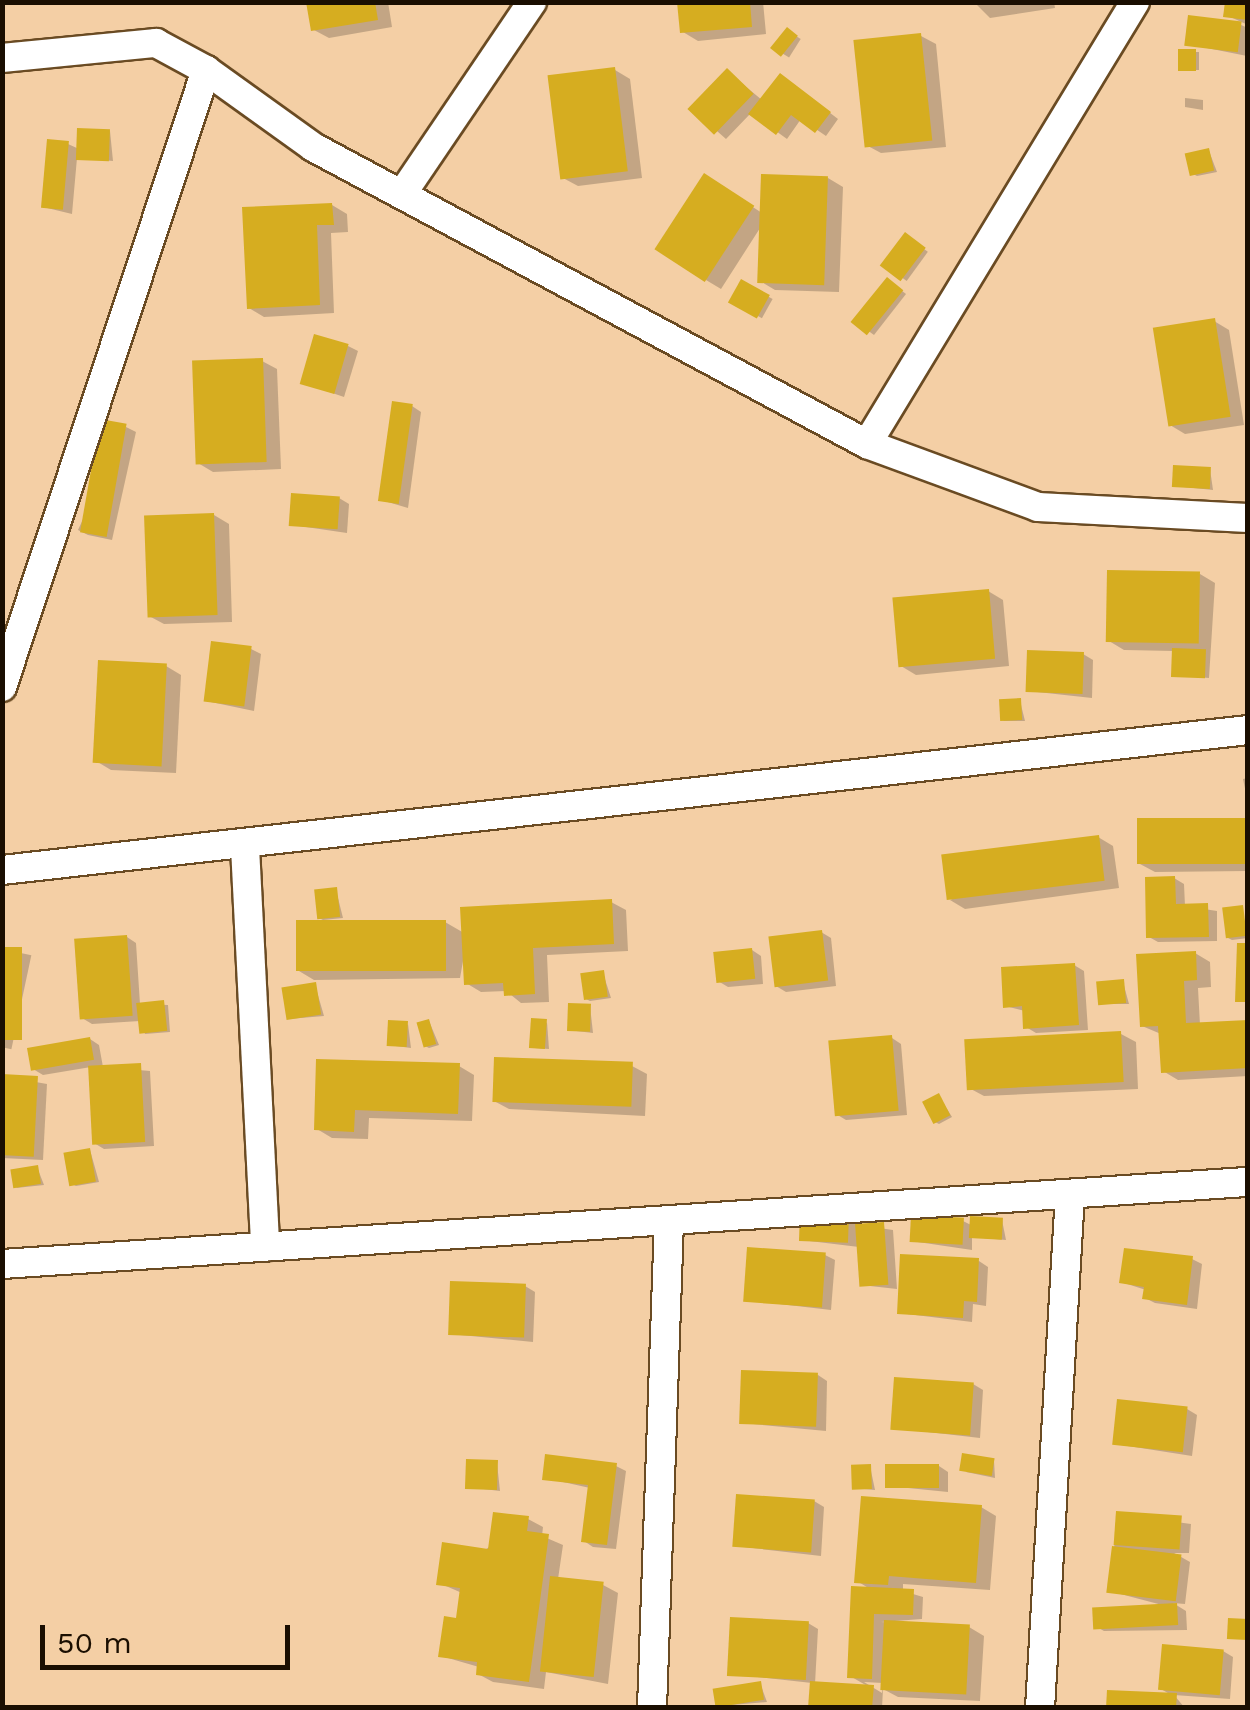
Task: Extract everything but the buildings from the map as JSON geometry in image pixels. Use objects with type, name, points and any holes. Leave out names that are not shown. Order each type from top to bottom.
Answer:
[{"type":"street","points":[[402,194],[532,2]]},
{"type":"street","points":[[867,444],[1135,2]]},
{"type":"street","points":[[2,58],[156,42],[206,70],[314,147],[867,444],[1038,507],[1248,518]]},
{"type":"street","points":[[2,688],[206,70]]},
{"type":"street","points":[[2,870],[245,847],[1248,730]]},
{"type":"street","points":[[245,847],[266,1247]]},
{"type":"street","points":[[2,1264],[1248,1182]]},
{"type":"street","points":[[1040,1708],[1070,1194]]},
{"type":"street","points":[[652,1708],[668,1220]]}]
